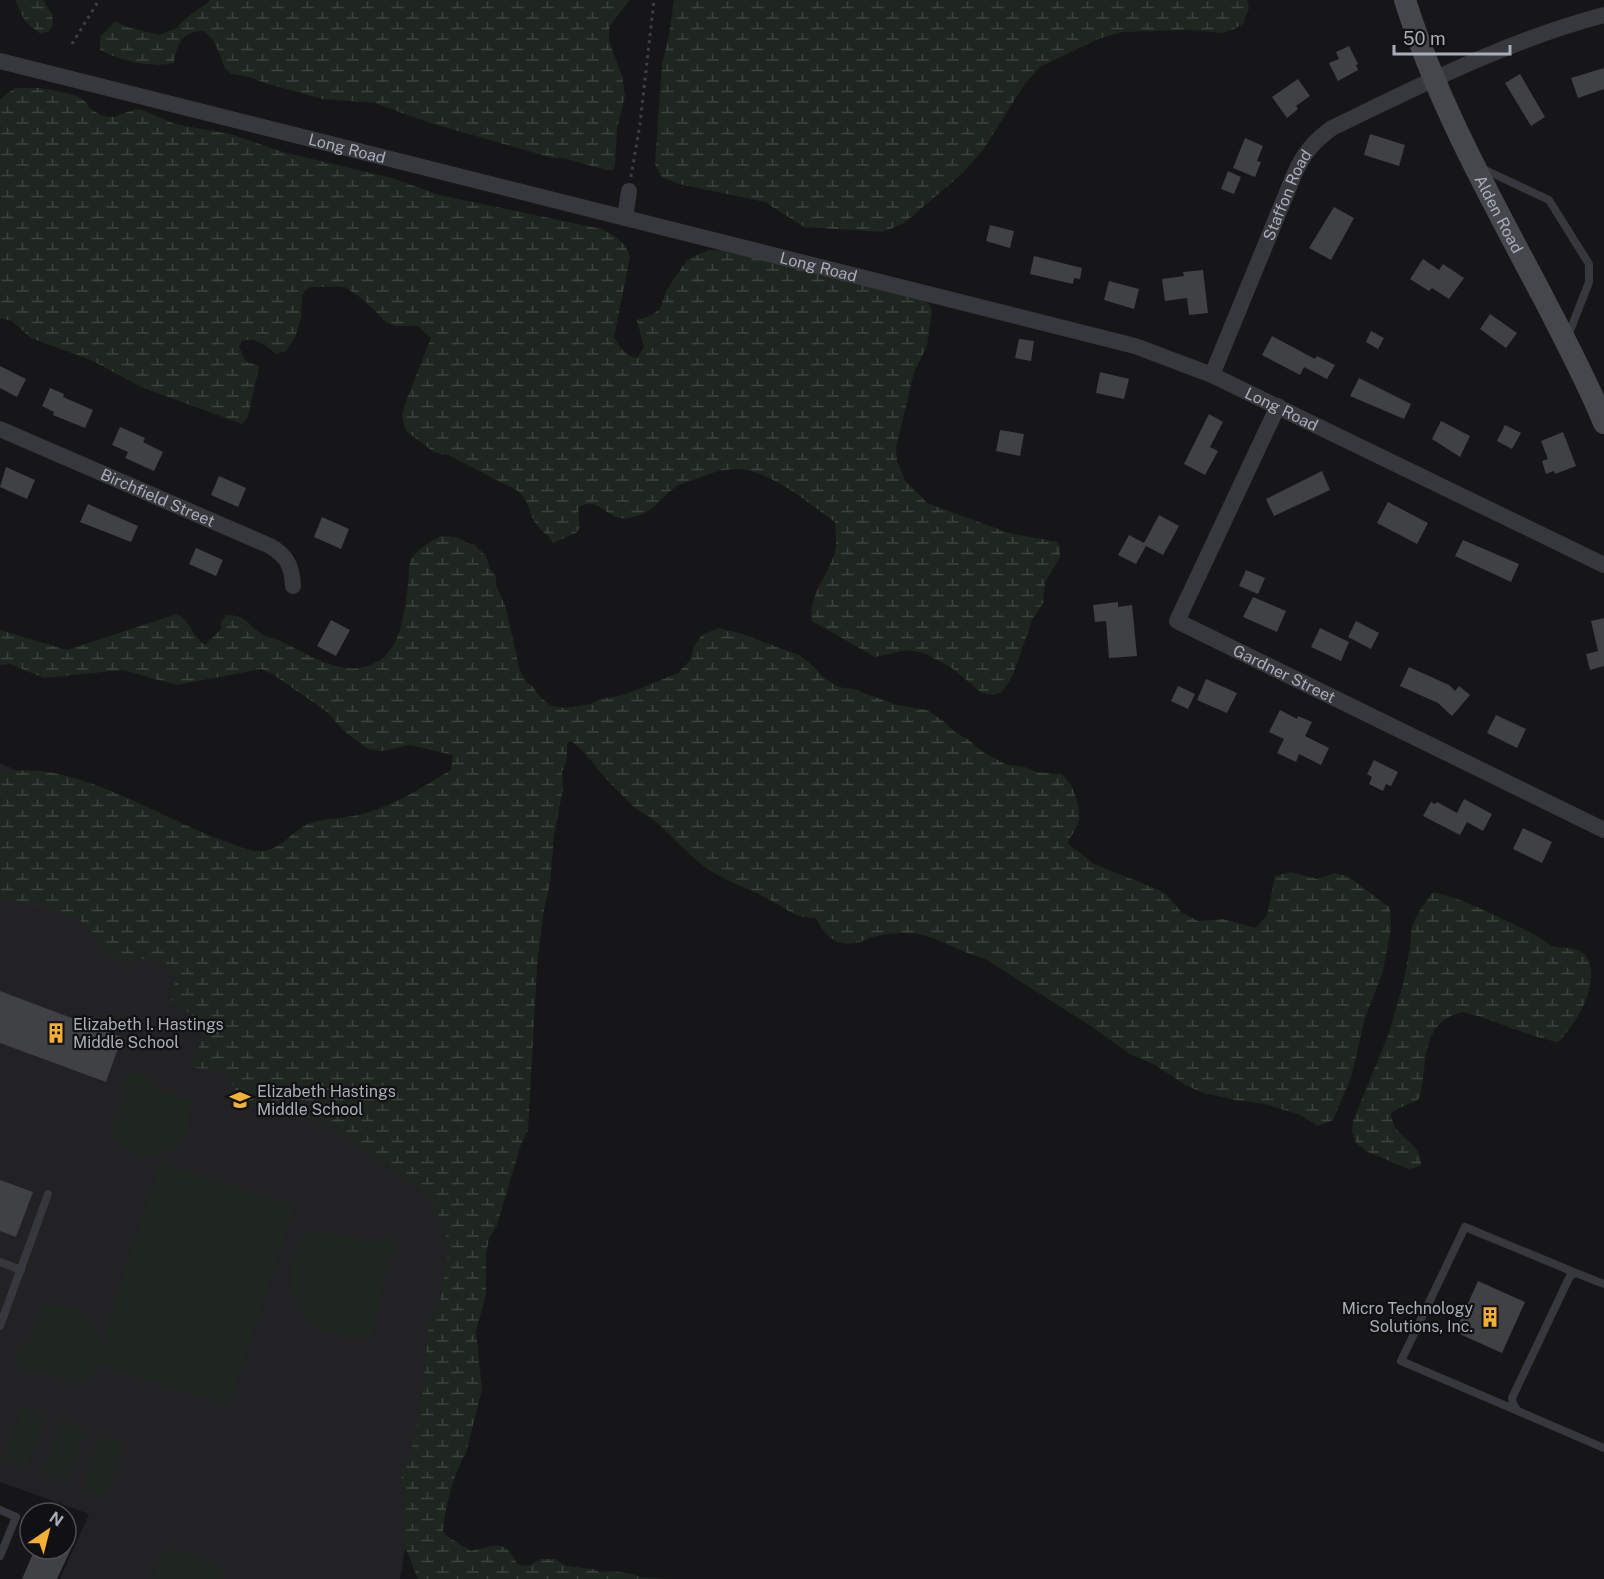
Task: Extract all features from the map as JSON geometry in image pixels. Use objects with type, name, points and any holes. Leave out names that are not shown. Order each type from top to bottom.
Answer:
[{"type":"main road","name":"Alden Road","points":[[1406,0],[1433,79],[1602,411]]},
{"type":"street","name":"Staffon Road","points":[[1212,375],[1294,174],[1310,147],[1332,128],[1433,79],[1516,44],[1604,15]]},
{"type":"street","name":"Long Road","points":[[0,62],[1097,336],[1169,358],[1278,406],[1604,565]]},
{"type":"street","points":[[625,218],[629,191]]},
{"type":"street","name":"Gardner Street","points":[[1278,406],[1177,621],[1604,830]]},
{"type":"street","name":"Birchfield Street","points":[[0,429],[270,546],[289,562],[293,586]]},
{"type":"lane","points":[[1475,165],[1549,200],[1589,264],[1589,282],[1566,343]]},
{"type":"lane","points":[[0,1326],[48,1194]]},
{"type":"lane","points":[[1604,1284],[1465,1227],[1401,1361],[1604,1448]]},
{"type":"lane","points":[[0,1262],[21,1270]]},
{"type":"lane","points":[[1518,1411],[1512,1398],[1566,1281],[1576,1273]]},
{"type":"lane","points":[[0,1510],[16,1517],[0,1556]]},
{"type":"path","points":[[72,44],[99,0]]},
{"type":"path","points":[[629,191],[640,124],[654,0]]},
{"type":"shaded area","name":"Elizabeth Hastings Middle School","points":[[0,763],[500,987],[400,1579],[60,1579],[68,1561],[78,1561],[78,1539],[89,1514],[78,1510],[78,1501],[53,1501],[0,1482]]},
{"type":"green space","points":[[15,0],[43,0],[52,14],[53,26],[48,32],[39,33],[25,21]]},
{"type":"green space","points":[[211,0],[630,0],[611,24],[609,30],[609,41],[622,76],[625,96],[617,129],[615,166],[613,170],[606,170],[563,158],[553,158],[430,123],[375,103],[323,99],[249,77],[231,74],[224,67],[213,40],[204,31],[191,33],[182,40],[174,63],[156,65],[136,62],[100,50],[100,37],[115,21],[127,27],[159,35],[175,29]]},
{"type":"green space","points":[[674,0],[1247,0],[1249,8],[1243,24],[1232,30],[1221,33],[1192,30],[1122,32],[1098,39],[1040,67],[1024,85],[983,150],[963,173],[904,223],[883,232],[804,227],[765,202],[679,184],[662,177],[655,164],[662,64]]},
{"type":"green space","points":[[15,88],[41,88],[75,95],[102,116],[114,117],[136,109],[145,111],[175,124],[230,134],[283,152],[392,178],[439,195],[602,229],[623,243],[630,257],[614,337],[620,348],[637,358],[644,347],[637,320],[650,316],[660,309],[666,291],[687,260],[708,250],[765,253],[915,295],[930,305],[932,311],[927,346],[914,372],[896,448],[897,461],[905,480],[927,503],[1009,533],[1057,542],[1060,547],[1060,557],[1045,583],[1043,603],[1032,620],[1013,675],[1002,692],[993,695],[982,693],[952,668],[924,653],[907,650],[875,657],[812,621],[815,595],[835,551],[835,522],[774,480],[748,470],[721,471],[682,483],[654,507],[643,514],[628,518],[615,516],[593,504],[586,504],[578,507],[580,528],[576,533],[553,543],[534,521],[525,499],[518,491],[448,455],[434,452],[406,431],[402,416],[406,401],[431,338],[418,326],[395,326],[386,322],[365,301],[345,287],[311,287],[305,291],[302,296],[301,318],[296,335],[286,351],[276,354],[256,341],[242,341],[239,347],[246,362],[259,367],[248,417],[242,424],[141,387],[93,361],[31,338],[12,321],[0,318],[0,99]]},
{"type":"green space","points":[[442,536],[456,537],[469,544],[474,544],[486,556],[490,569],[496,576],[496,585],[506,608],[520,671],[526,682],[550,705],[564,708],[591,704],[600,699],[636,690],[678,673],[691,659],[693,648],[702,635],[718,628],[743,634],[799,655],[838,687],[853,689],[897,705],[927,710],[984,753],[1008,765],[1025,767],[1036,772],[1062,774],[1072,786],[1079,808],[1076,828],[1067,843],[1094,864],[1159,890],[1170,898],[1181,912],[1198,921],[1223,919],[1256,928],[1267,915],[1275,876],[1291,872],[1317,879],[1335,873],[1349,877],[1390,908],[1391,929],[1382,974],[1365,1018],[1351,1078],[1333,1120],[1318,1126],[1298,1114],[1264,1104],[1204,1093],[1187,1086],[1155,1065],[1130,1054],[984,958],[935,939],[918,934],[902,933],[882,935],[851,943],[838,942],[823,930],[816,918],[796,915],[708,869],[654,820],[633,806],[577,745],[571,741],[567,743],[567,758],[562,772],[563,788],[554,836],[550,884],[544,909],[537,967],[528,1130],[521,1144],[497,1225],[489,1238],[486,1254],[486,1294],[476,1331],[482,1389],[466,1453],[451,1490],[443,1531],[448,1537],[471,1551],[493,1546],[504,1547],[517,1564],[524,1566],[531,1565],[540,1559],[555,1559],[566,1566],[600,1572],[611,1571],[640,1577],[669,1579],[418,1579],[405,1547],[405,1496],[401,1478],[409,1461],[420,1415],[429,1325],[441,1298],[448,1254],[445,1228],[428,1194],[333,1127],[316,1121],[282,1102],[248,1106],[224,1072],[216,1069],[195,1068],[193,1061],[202,1040],[201,1022],[172,1000],[176,976],[165,962],[143,959],[125,962],[106,955],[94,933],[79,919],[46,906],[0,900],[0,774],[26,770],[54,773],[84,781],[227,842],[250,850],[265,851],[272,849],[308,824],[359,815],[399,800],[451,770],[453,755],[410,745],[382,751],[368,749],[346,733],[326,711],[271,673],[261,669],[177,685],[123,670],[44,678],[10,664],[0,665],[0,630],[67,650],[177,614],[186,621],[205,645],[221,629],[221,622],[226,615],[234,615],[244,619],[265,636],[322,661],[345,668],[368,666],[379,661],[395,643],[403,620],[409,564],[412,558],[424,546]]},
{"type":"green space","points":[[1433,892],[1483,909],[1555,947],[1582,952],[1590,965],[1590,989],[1572,1025],[1558,1042],[1462,1012],[1448,1018],[1438,1026],[1431,1036],[1428,1047],[1420,1098],[1391,1114],[1396,1129],[1417,1150],[1421,1160],[1421,1166],[1409,1169],[1368,1152],[1356,1143],[1352,1131],[1353,1121],[1389,1033],[1403,984],[1412,928],[1417,915]]},
{"type":"green space","points":[[136,1072],[147,1077],[151,1085],[189,1102],[190,1119],[185,1134],[165,1153],[152,1156],[138,1154],[124,1147],[111,1135],[128,1094],[126,1081]]},
{"type":"green space","points":[[160,1163],[294,1207],[229,1406],[97,1363],[86,1380],[79,1385],[37,1368],[28,1371],[18,1366],[17,1353],[28,1346],[44,1307],[67,1307],[80,1312],[91,1322],[101,1347]]},
{"type":"green space","points":[[310,1230],[378,1243],[385,1238],[390,1238],[396,1243],[396,1253],[388,1258],[372,1336],[348,1337],[328,1332],[311,1322],[299,1307],[292,1289],[291,1270],[297,1250]]},
{"type":"green space","points":[[23,1407],[46,1416],[27,1467],[4,1459]]},
{"type":"green space","points":[[62,1421],[85,1430],[66,1482],[43,1473]]},
{"type":"green space","points":[[101,1436],[124,1445],[106,1496],[82,1488]]},
{"type":"green space","points":[[163,1551],[181,1552],[197,1557],[212,1566],[224,1579],[153,1579]]},
{"type":"building","points":[[1349,46],[1358,64],[1356,65],[1358,70],[1338,81],[1329,63],[1339,59],[1336,52]]},
{"type":"building","points":[[1604,68],[1604,89],[1578,98],[1571,78]]},
{"type":"building","points":[[1520,74],[1545,117],[1531,126],[1505,83]]},
{"type":"building","points":[[1298,79],[1310,96],[1296,106],[1298,109],[1287,118],[1272,97]]},
{"type":"building","points":[[1370,134],[1405,145],[1399,166],[1364,155]]},
{"type":"building","points":[[1245,138],[1263,146],[1257,161],[1261,162],[1255,177],[1233,168]]},
{"type":"building","points":[[1228,171],[1241,177],[1234,194],[1221,189]]},
{"type":"building","points":[[1334,207],[1354,218],[1331,260],[1309,248]]},
{"type":"building","points":[[990,225],[1014,231],[1010,248],[986,241]]},
{"type":"building","points":[[1034,256],[1082,268],[1080,279],[1074,278],[1073,284],[1030,274]]},
{"type":"building","points":[[1423,259],[1439,270],[1443,264],[1464,278],[1449,299],[1432,288],[1429,291],[1410,279]]},
{"type":"building","points":[[1203,270],[1208,313],[1189,315],[1187,298],[1165,301],[1162,279],[1184,276],[1183,272]]},
{"type":"building","points":[[1109,281],[1139,289],[1134,309],[1104,300]]},
{"type":"building","points":[[1490,314],[1517,333],[1506,348],[1480,329]]},
{"type":"building","points":[[1371,331],[1384,338],[1378,349],[1366,342]]},
{"type":"building","points":[[1272,336],[1315,359],[1317,356],[1335,365],[1327,379],[1304,367],[1300,375],[1262,355]]},
{"type":"building","points":[[1019,339],[1034,341],[1031,361],[1015,358]]},
{"type":"building","points":[[0,366],[26,379],[17,397],[0,388]]},
{"type":"building","points":[[1100,372],[1129,379],[1124,399],[1096,393]]},
{"type":"building","points":[[1359,378],[1411,404],[1404,419],[1350,396]]},
{"type":"building","points":[[50,388],[64,394],[63,397],[93,410],[85,428],[53,415],[54,412],[42,406]]},
{"type":"building","points":[[1209,414],[1223,422],[1210,447],[1218,451],[1205,475],[1184,464]]},
{"type":"building","points":[[1441,421],[1470,436],[1460,457],[1432,439]]},
{"type":"building","points":[[1505,425],[1521,433],[1512,449],[1497,441]]},
{"type":"building","points":[[120,427],[145,438],[143,442],[163,452],[154,471],[125,458],[128,452],[112,445]]},
{"type":"building","points":[[1000,430],[1024,434],[1020,456],[996,451]]},
{"type":"building","points":[[1563,432],[1576,466],[1555,474],[1554,471],[1546,474],[1542,461],[1548,459],[1541,441]]},
{"type":"building","points":[[6,467],[35,480],[27,499],[0,487]]},
{"type":"building","points":[[1322,471],[1330,490],[1274,516],[1266,499]]},
{"type":"building","points":[[219,476],[246,488],[238,507],[211,495]]},
{"type":"building","points":[[1388,502],[1428,523],[1417,544],[1377,523]]},
{"type":"building","points":[[88,504],[138,526],[131,542],[80,522]]},
{"type":"building","points":[[1159,515],[1179,526],[1163,555],[1146,546],[1136,564],[1118,555],[1129,535],[1144,543]]},
{"type":"building","points":[[322,517],[349,529],[341,549],[314,537]]},
{"type":"building","points":[[1463,540],[1519,564],[1511,582],[1455,556]]},
{"type":"building","points":[[196,548],[223,560],[216,576],[189,564]]},
{"type":"building","points":[[1246,570],[1265,578],[1258,594],[1239,586]]},
{"type":"building","points":[[1253,597],[1286,611],[1277,632],[1243,617]]},
{"type":"building","points":[[1118,602],[1118,607],[1132,605],[1137,656],[1109,658],[1106,621],[1095,622],[1093,605]]},
{"type":"building","points":[[1604,618],[1604,666],[1590,670],[1586,654],[1598,651],[1591,621]]},
{"type":"building","points":[[331,620],[350,630],[336,656],[317,646]]},
{"type":"building","points":[[1356,621],[1379,633],[1371,649],[1348,637]]},
{"type":"building","points":[[1320,628],[1349,642],[1341,661],[1311,647]]},
{"type":"building","points":[[1409,667],[1449,685],[1455,691],[1459,686],[1470,695],[1452,716],[1438,703],[1400,686]]},
{"type":"building","points":[[1206,679],[1237,693],[1227,713],[1197,700]]},
{"type":"building","points":[[1178,686],[1195,694],[1188,709],[1171,701]]},
{"type":"building","points":[[1280,710],[1297,719],[1298,716],[1312,722],[1305,736],[1329,748],[1321,765],[1299,754],[1296,762],[1277,753],[1284,739],[1269,732]]},
{"type":"building","points":[[1496,715],[1526,729],[1517,748],[1487,733]]},
{"type":"building","points":[[1374,760],[1398,772],[1391,786],[1386,784],[1383,791],[1369,784],[1372,777],[1367,774]]},
{"type":"building","points":[[1464,799],[1492,814],[1483,831],[1467,822],[1460,835],[1423,816],[1431,802],[1435,804],[1437,802],[1457,813]]},
{"type":"building","points":[[1523,828],[1552,842],[1542,863],[1513,849]]},
{"type":"building","name":"Elizabeth I. Hastings Middle School","points":[[0,991],[122,1037],[106,1082],[0,1043]]},
{"type":"building","points":[[0,1180],[33,1192],[16,1237],[0,1231]]},
{"type":"building","name":"Micro Technology Solutions, Inc.","points":[[1478,1281],[1525,1302],[1502,1353],[1455,1332]]},
{"type":"building","points":[[30,1561],[65,1561],[57,1579],[22,1579]]},
{"type":"place","name":"Elizabeth I. Hastings Middle School","points":[[56,1033]]},
{"type":"place","name":"Elizabeth Hastings Middle School","points":[[240,1100]]},
{"type":"place","name":"Micro Technology Solutions, Inc.","points":[[1490,1317]]}]
